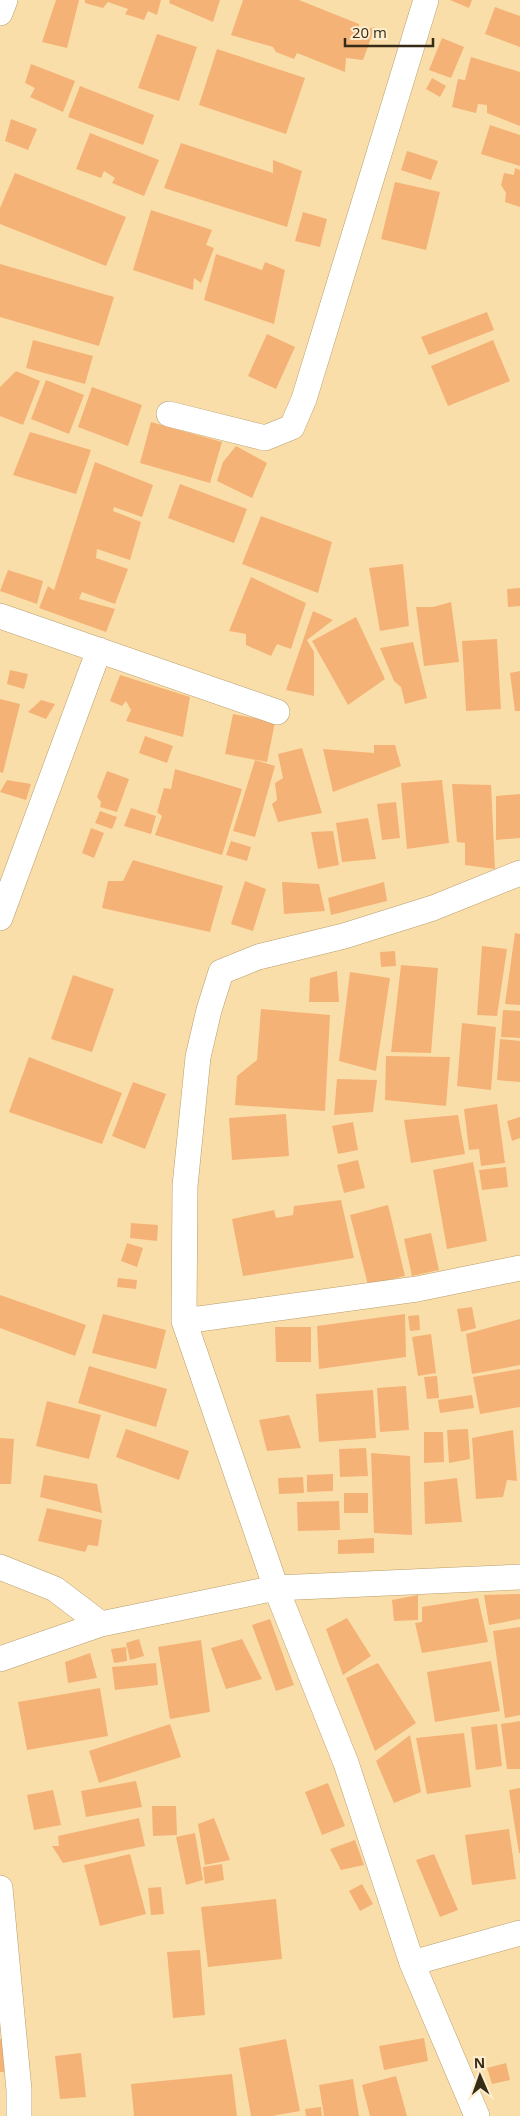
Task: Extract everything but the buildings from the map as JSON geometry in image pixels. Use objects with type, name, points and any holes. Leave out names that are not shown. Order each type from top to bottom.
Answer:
[{"type":"street","points":[[0,13],[5,0]]},
{"type":"street","points":[[168,414],[265,438],[292,427],[304,399],[426,0]]},
{"type":"street","points":[[0,616],[277,712]]},
{"type":"street","points":[[0,918],[99,650]]},
{"type":"street","points":[[477,2116],[412,1963],[346,1762],[276,1588],[184,1321],[185,1186],[198,1056],[209,1010],[221,972],[258,956],[344,936],[433,908],[520,873]]},
{"type":"street","points":[[184,1321],[417,1288],[520,1268]]},
{"type":"street","points":[[0,1567],[55,1589],[101,1624]]},
{"type":"street","points":[[0,1659],[101,1624],[276,1588],[520,1577]]},
{"type":"street","points":[[0,1888],[19,2090],[19,2116]]},
{"type":"street","points":[[412,1963],[520,1932]]}]
